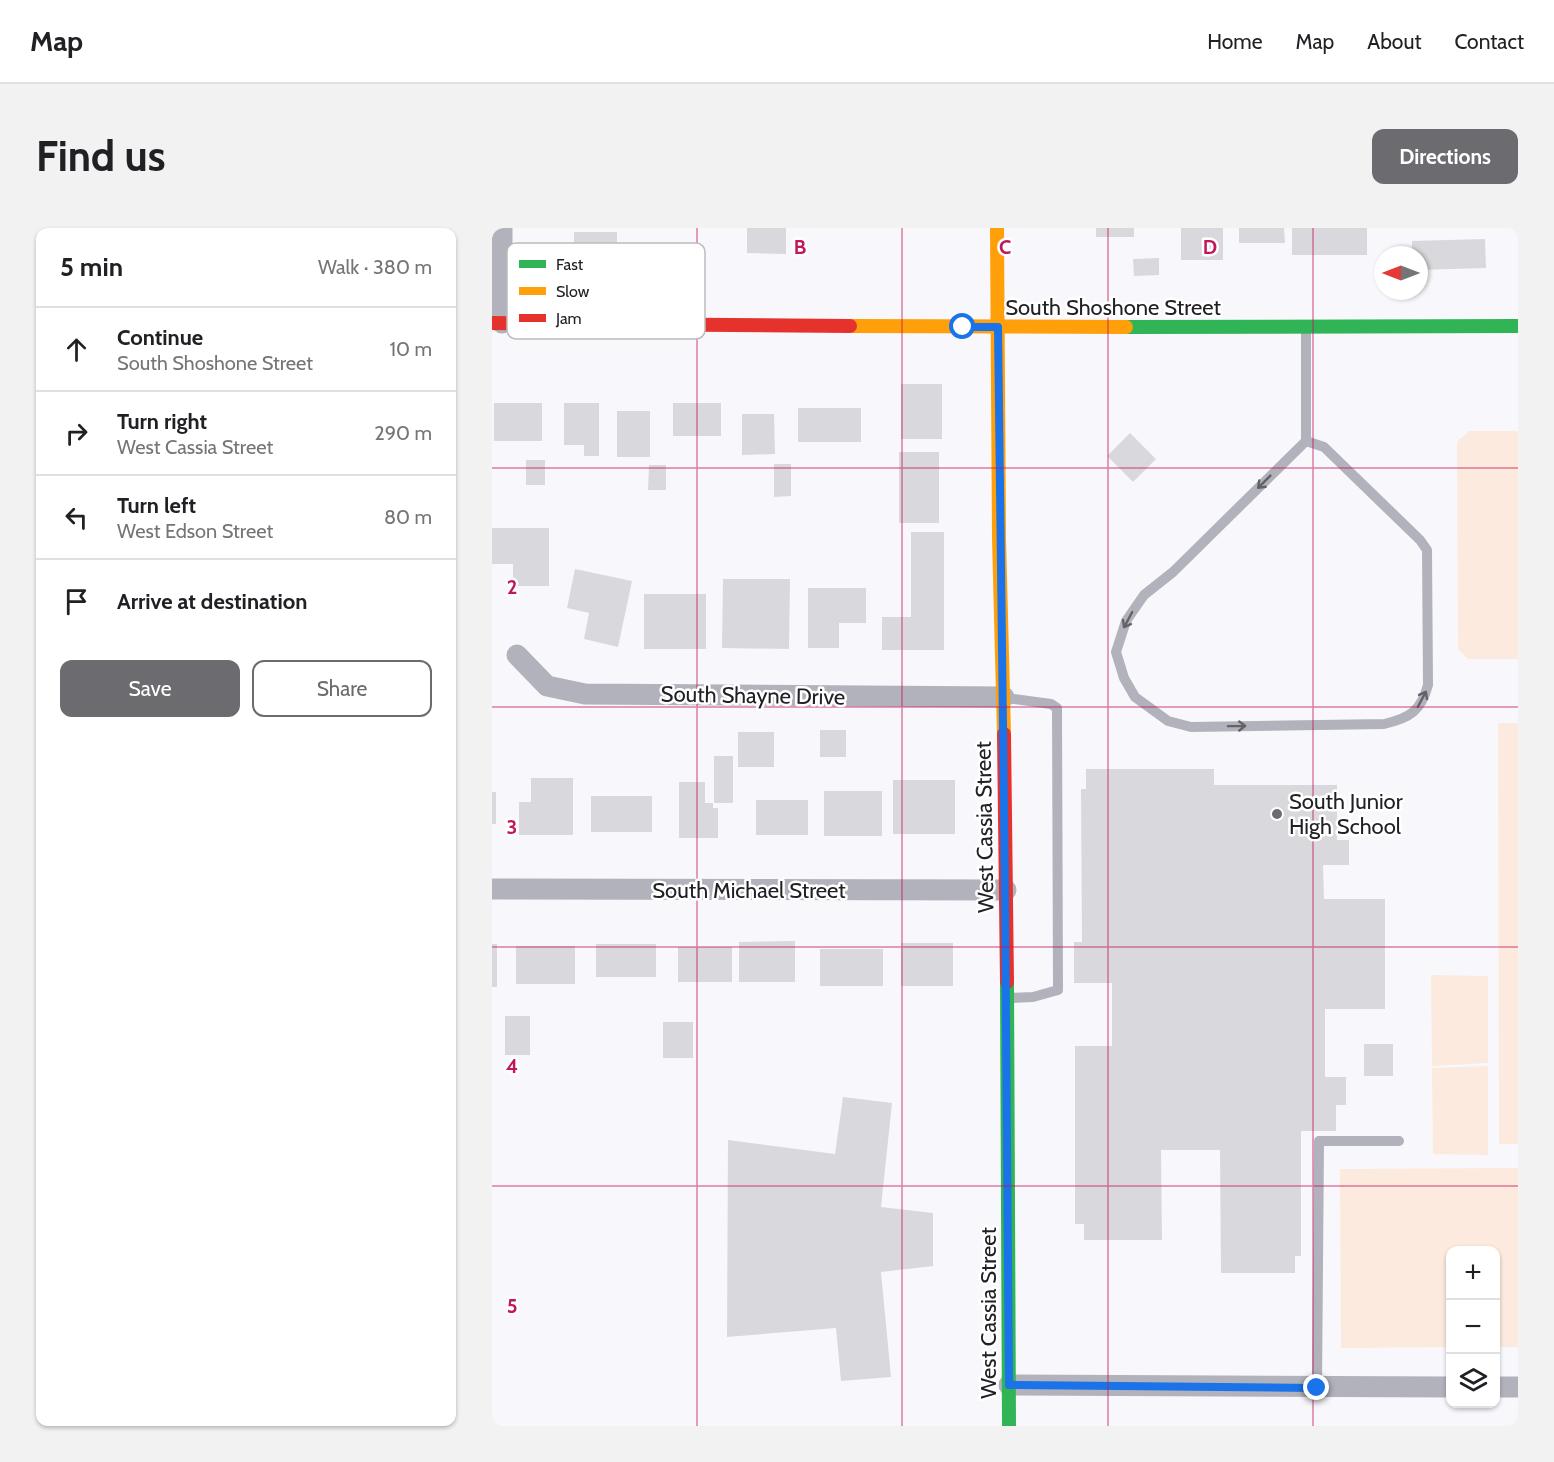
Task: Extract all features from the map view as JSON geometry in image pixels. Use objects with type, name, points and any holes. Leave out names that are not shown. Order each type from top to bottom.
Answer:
[{"type":"street","points":[[497,323],[502,228]]},
{"type":"street","name":"West Cassia Street","points":[[997,228],[999,537],[1004,698],[1006,890],[1009,1426]]},
{"type":"street","name":"South Shoshone Street","points":[[705,325],[1306,328],[1518,326]]},
{"type":"street","name":"South Shayne Drive","points":[[517,654],[547,686],[585,694],[1004,698]]},
{"type":"street","name":"South Michael Street","points":[[492,889],[1006,890]]},
{"type":"street","points":[[1009,1385],[1446,1387]]},
{"type":"street","points":[[1500,1387],[1518,1387]]},
{"type":"lane","points":[[1306,328],[1306,441],[1173,572],[1144,595],[1126,621],[1116,652],[1124,678],[1135,697],[1168,721],[1191,727],[1384,724],[1398,721],[1413,713],[1424,701],[1428,685],[1427,550],[1420,540],[1324,447],[1306,441]]},
{"type":"lane","points":[[1004,698],[1051,704],[1057,708],[1058,990],[1033,997],[1006,998]]},
{"type":"lane","points":[[1317,1388],[1319,1141],[1399,1141]]},
{"type":"shaded area","points":[[1469,431],[1518,431],[1518,659],[1468,659],[1458,649],[1457,442]]},
{"type":"shaded area","points":[[1498,723],[1518,723],[1518,1144],[1499,1144]]},
{"type":"shaded area","points":[[1431,975],[1488,976],[1488,1063],[1432,1066]]},
{"type":"shaded area","points":[[1488,1066],[1488,1155],[1433,1154],[1432,1068]]},
{"type":"shaded area","points":[[1518,1168],[1518,1347],[1500,1347],[1500,1246],[1446,1246],[1446,1347],[1341,1348],[1340,1169]]},
{"type":"building","points":[[747,228],[786,228],[786,254],[747,253]]},
{"type":"building","points":[[1096,228],[1134,228],[1134,237],[1096,237]]},
{"type":"building","points":[[1181,228],[1223,228],[1223,260],[1181,260]]},
{"type":"building","points":[[1239,228],[1284,228],[1285,243],[1239,243]]},
{"type":"building","points":[[1292,228],[1367,228],[1367,255],[1292,255]]},
{"type":"building","points":[[574,232],[617,232],[617,243],[574,243]]},
{"type":"building","points":[[1485,239],[1486,268],[1428,270],[1428,246],[1412,246],[1412,241]]},
{"type":"building","points":[[1159,258],[1159,275],[1134,276],[1133,259]]},
{"type":"building","points":[[901,384],[942,384],[942,439],[901,439]]},
{"type":"building","points":[[494,403],[542,403],[542,441],[494,441]]},
{"type":"building","points":[[564,403],[599,403],[599,456],[584,456],[584,445],[564,445]]},
{"type":"building","points":[[673,403],[721,403],[721,436],[673,436]]},
{"type":"building","points":[[798,408],[861,408],[861,442],[798,442]]},
{"type":"building","points":[[617,411],[650,411],[650,457],[617,457]]},
{"type":"building","points":[[742,414],[774,414],[775,454],[742,455]]},
{"type":"building","points":[[1130,433],[1156,459],[1133,482],[1107,456]]},
{"type":"building","points":[[899,452],[939,452],[939,523],[899,523]]},
{"type":"building","points":[[526,460],[545,460],[545,485],[526,485]]},
{"type":"building","points":[[774,464],[791,464],[791,496],[774,497]]},
{"type":"building","points":[[649,465],[666,465],[666,490],[648,490]]},
{"type":"building","points":[[492,528],[549,528],[549,586],[513,586],[513,564],[492,564]]},
{"type":"building","points":[[911,532],[944,532],[944,650],[882,650],[882,617],[911,617]]},
{"type":"building","points":[[575,569],[632,581],[618,647],[584,639],[589,613],[567,608]]},
{"type":"building","points":[[723,579],[790,579],[789,649],[722,648]]},
{"type":"building","points":[[808,588],[866,588],[866,623],[839,623],[839,648],[808,648]]},
{"type":"building","points":[[644,594],[706,594],[706,649],[644,649]]},
{"type":"building","points":[[820,730],[846,730],[846,757],[820,757]]},
{"type":"building","points":[[738,732],[774,732],[774,767],[738,767]]},
{"type":"building","points":[[714,756],[733,756],[733,803],[714,803]]},
{"type":"building","points":[[1086,769],[1214,769],[1214,785],[1337,785],[1337,840],[1349,840],[1349,865],[1323,865],[1324,899],[1385,899],[1385,1009],[1325,1009],[1325,1077],[1346,1077],[1346,1105],[1336,1105],[1336,1131],[1301,1131],[1301,1256],[1295,1256],[1295,1273],[1221,1273],[1220,1150],[1161,1150],[1162,1240],[1084,1240],[1084,1224],[1075,1224],[1075,1046],[1112,1046],[1112,983],[1074,983],[1074,942],[1082,942],[1081,789],[1086,789]]},
{"type":"building","points":[[531,778],[573,778],[573,835],[519,835],[519,802],[531,802]]},
{"type":"building","points":[[893,780],[955,780],[955,834],[893,834]]},
{"type":"building","points":[[679,782],[705,782],[705,803],[713,803],[713,808],[718,808],[718,838],[679,838]]},
{"type":"building","points":[[824,791],[882,791],[882,836],[824,836]]},
{"type":"building","points":[[492,792],[496,792],[496,824],[492,824]]},
{"type":"building","points":[[591,796],[652,796],[652,832],[591,832]]},
{"type":"building","points":[[756,800],[808,800],[808,835],[756,835]]},
{"type":"building","points":[[795,941],[795,982],[739,982],[739,942]]},
{"type":"building","points":[[901,943],[953,943],[953,986],[901,986]]},
{"type":"building","points":[[492,944],[497,944],[497,987],[492,987]]},
{"type":"building","points":[[596,944],[656,944],[656,977],[596,977]]},
{"type":"building","points":[[516,946],[575,946],[575,984],[516,984]]},
{"type":"building","points":[[678,947],[732,947],[732,982],[678,982]]},
{"type":"building","points":[[820,949],[883,949],[883,986],[820,986]]},
{"type":"building","points":[[505,1016],[530,1016],[530,1055],[505,1055]]},
{"type":"building","points":[[663,1022],[693,1022],[693,1058],[663,1058]]},
{"type":"building","points":[[1364,1044],[1393,1044],[1393,1076],[1364,1076]]},
{"type":"building","points":[[843,1097],[892,1103],[881,1207],[933,1213],[933,1266],[881,1272],[891,1377],[841,1381],[836,1328],[727,1337],[728,1140],[835,1154]]},
{"type":"traffic: fast","points":[[1126,327],[1518,326]]},
{"type":"traffic: fast","points":[[1007,982],[1009,1426]]},
{"type":"traffic: slow","points":[[997,228],[999,538],[1004,734]]},
{"type":"traffic: slow","points":[[850,326],[1126,327]]},
{"type":"traffic: jam","points":[[492,323],[507,323]]},
{"type":"traffic: jam","points":[[705,325],[850,326]]},
{"type":"traffic: jam","points":[[1004,734],[1007,982]]},
{"type":"place","name":"South Junior High School","points":[[1277,814]]},
{"type":"route","points":[[963,327],[998,327],[999,537],[1004,698],[1006,890],[1009,1385],[1317,1388]]}]
